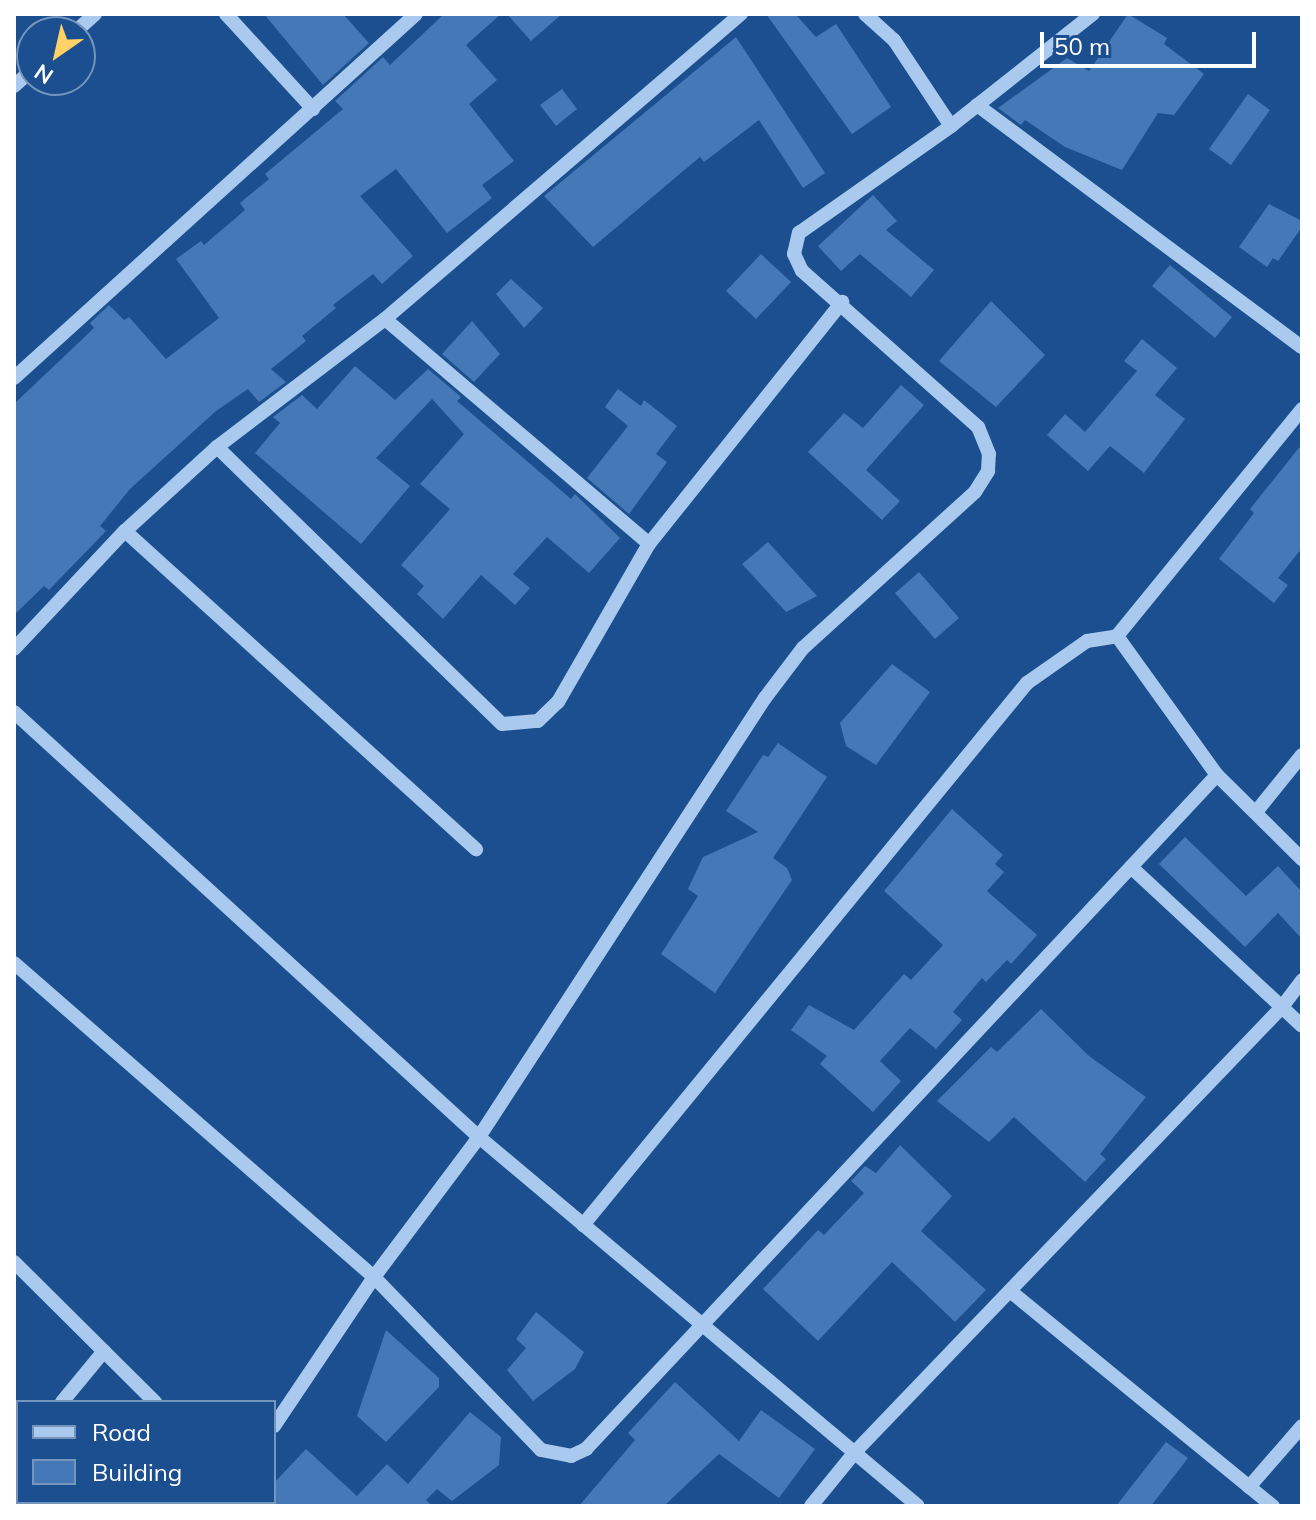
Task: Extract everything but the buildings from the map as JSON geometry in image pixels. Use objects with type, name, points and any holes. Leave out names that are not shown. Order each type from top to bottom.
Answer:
[{"type":"street","points":[[226,14],[313,109]]},
{"type":"street","points":[[14,378],[416,14]]},
{"type":"street","points":[[14,649],[125,531],[217,447],[385,319],[741,14]]},
{"type":"street","points":[[865,14],[894,40],[951,126]]},
{"type":"street","points":[[276,1423],[374,1277],[479,1137],[784,673],[803,648],[975,492],[988,471],[989,454],[978,427],[842,302],[802,271],[794,254],[799,233],[951,126],[1093,14]]},
{"type":"street","points":[[977,105],[1302,347]]},
{"type":"street","points":[[217,447],[502,724],[538,721],[558,702],[649,544],[842,302]]},
{"type":"street","points":[[385,319],[649,544]]},
{"type":"street","points":[[583,1225],[1027,683],[1087,641],[1117,636],[1302,409]]},
{"type":"street","points":[[125,531],[476,849]]},
{"type":"street","points":[[1117,636],[1217,775],[1302,859]]},
{"type":"street","points":[[14,712],[479,1137],[918,1506]]},
{"type":"street","points":[[1256,812],[1302,755]]},
{"type":"street","points":[[14,963],[374,1277],[541,1450],[571,1456],[586,1449],[1217,775]]},
{"type":"street","points":[[1131,867],[1302,1026]]},
{"type":"street","points":[[811,1506],[855,1452],[1282,1007],[1302,980]]},
{"type":"street","points":[[14,1262],[153,1400]]},
{"type":"street","points":[[1010,1291],[1273,1506]]},
{"type":"street","points":[[64,1400],[104,1351]]},
{"type":"street","points":[[1249,1487],[1302,1426]]}]
